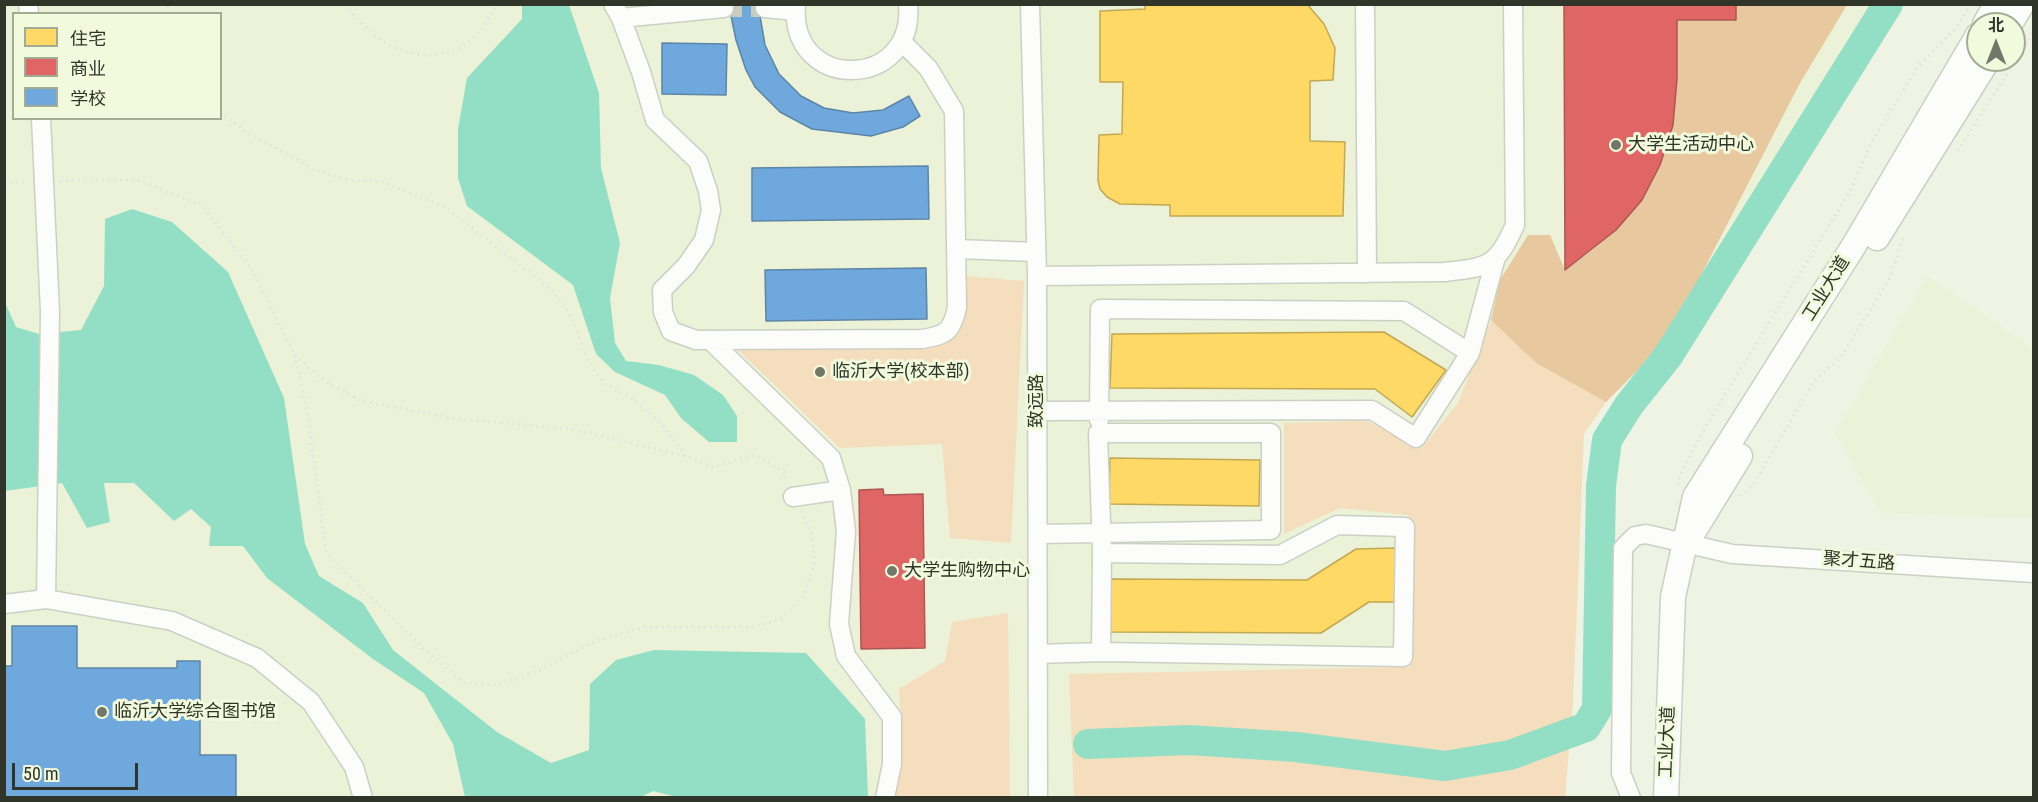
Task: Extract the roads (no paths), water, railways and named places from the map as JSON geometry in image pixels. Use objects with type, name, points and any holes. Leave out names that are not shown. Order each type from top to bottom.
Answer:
[{"type":"main road","name":"工业大道","points":[[1666,798],[1673,597],[1695,496],[1853,247],[1966,55]]},
{"type":"main road","name":"工业大道","points":[[1681,798],[1688,596],[1685,544],[1980,72]]},
{"type":"street","points":[[765,8],[796,8],[798,34],[806,48],[826,65],[838,70],[858,71],[873,67],[891,56],[902,42],[908,26],[908,4]]},
{"type":"street","points":[[1365,4],[1368,273]]},
{"type":"street","points":[[1037,276],[1444,272],[1479,268],[1503,252],[1515,225],[1513,4]]},
{"type":"street","name":"致远路","points":[[1031,5],[1037,276],[1038,798]]},
{"type":"street","points":[[724,8],[617,11],[655,120],[698,161],[708,191],[711,210],[704,240],[686,266],[662,290],[663,312],[671,331],[696,340],[922,339],[941,335],[954,324],[957,308],[957,249],[954,111],[928,68],[902,42]]},
{"type":"street","points":[[41,120],[50,337],[46,598]]},
{"type":"street","points":[[957,249],[1036,252]]},
{"type":"street","points":[[1037,411],[1267,401],[1372,410],[1416,438],[1470,353],[1496,257]]},
{"type":"street","points":[[1101,652],[1102,553],[1098,433],[1100,309],[1404,310],[1470,353]]},
{"type":"street","points":[[710,340],[831,458],[841,490],[846,531],[838,624],[846,656],[892,717],[892,764],[885,798]]},
{"type":"street","points":[[1267,401],[1271,433],[1270,554]]},
{"type":"street","points":[[1098,433],[1271,433]]},
{"type":"street","points":[[793,496],[841,490]]},
{"type":"street","points":[[1038,654],[1101,652],[1403,657],[1405,527],[1337,525],[1280,555],[1102,553]]},
{"type":"street","points":[[1038,534],[1271,530]]},
{"type":"street","name":"聚才五路","points":[[1631,798],[1621,773],[1623,548],[1635,536],[1646,534],[1732,554],[2034,573]]},
{"type":"street","points":[[4,604],[46,598],[172,621],[257,658],[311,702],[354,767],[363,798]]},
{"type":"water","points":[[522,5],[569,5],[599,93],[601,168],[620,243],[610,298],[615,343],[626,361],[659,365],[694,375],[723,395],[737,416],[737,442],[709,442],[681,418],[665,395],[615,372],[596,354],[573,285],[467,206],[458,178],[458,129],[467,78],[522,19]]},
{"type":"water","points":[[132,209],[172,222],[228,272],[284,398],[305,544],[319,576],[363,603],[393,650],[497,732],[551,763],[589,750],[590,684],[616,660],[654,650],[806,653],[865,719],[868,796],[680,798],[653,791],[639,798],[465,797],[453,744],[424,693],[373,659],[267,578],[243,546],[209,546],[211,527],[191,509],[174,521],[134,483],[104,483],[110,522],[87,528],[62,483],[5,491],[4,300],[16,327],[39,334],[81,330],[104,286],[105,219]]},
{"type":"waterway","points":[[1088,744],[1189,740],[1296,747],[1445,766],[1510,755],[1586,727],[1597,709],[1601,486],[1607,440],[1629,405],[1668,356],[1888,4]]},
{"type":"tunnel","points":[[724,8],[765,8]]},
{"type":"place","name":"大学生活动中心","points":[[1616,145]]},
{"type":"place","name":"临沂大学(校本部)","points":[[820,372]]},
{"type":"place","name":"大学生购物中心","points":[[892,571]]},
{"type":"place","name":"临沂大学综合图书馆","points":[[102,712]]}]
